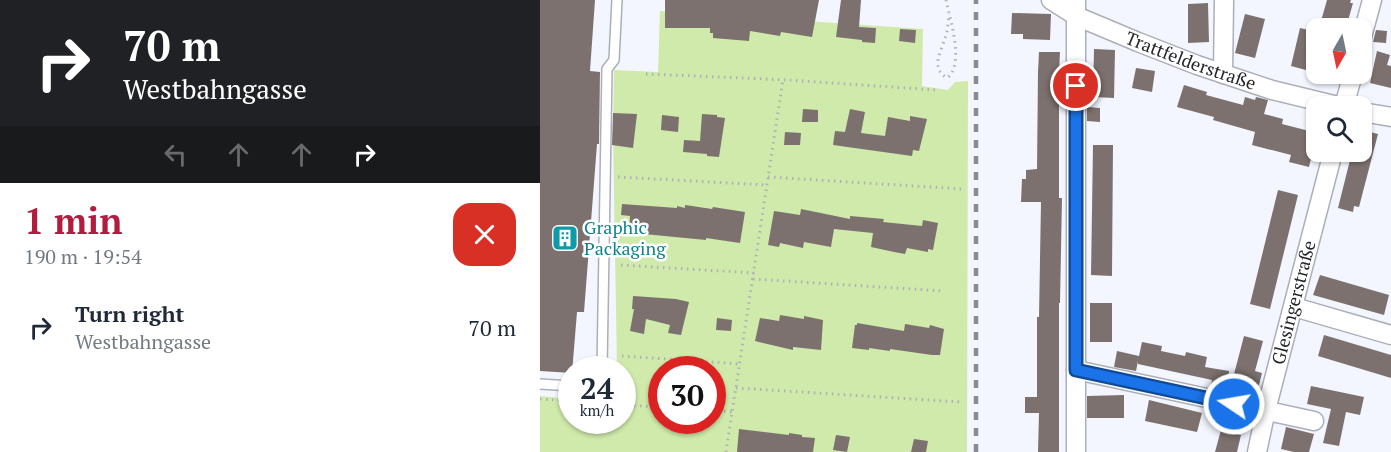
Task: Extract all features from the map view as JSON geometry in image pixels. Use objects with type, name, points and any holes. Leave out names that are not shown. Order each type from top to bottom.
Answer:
[{"type":"street","name":"Trattfelderstraße","points":[[1051,0],[1076,8],[1138,42],[1223,74],[1306,98]]},
{"type":"street","points":[[1223,74],[1224,0]]},
{"type":"street","points":[[1367,18],[1371,0]]},
{"type":"street","points":[[1076,8],[1076,452]]},
{"type":"street","points":[[1372,114],[1391,117]]},
{"type":"street","name":"Glesingerstraße","points":[[1257,452],[1330,162]]},
{"type":"street","points":[[1294,307],[1391,335]]},
{"type":"street","points":[[1076,370],[1314,421]]},
{"type":"lane","points":[[603,356],[607,69],[614,60],[617,0]]},
{"type":"lane","points":[[540,384],[558,385]]},
{"type":"path","points":[[946,0],[954,35],[956,60],[951,75],[947,78],[938,69],[937,61],[946,37],[949,14]]},
{"type":"path","points":[[646,74],[936,90]]},
{"type":"path","points":[[726,452],[783,80]]},
{"type":"path","points":[[618,177],[767,185]]},
{"type":"path","points":[[768,177],[962,189]]},
{"type":"path","points":[[621,265],[754,273]]},
{"type":"path","points":[[753,279],[944,291]]},
{"type":"path","points":[[636,357],[740,364]]},
{"type":"path","points":[[736,388],[961,402]]},
{"type":"path","points":[[540,399],[558,400]]},
{"type":"path","points":[[726,412],[732,412]]},
{"type":"green space","points":[[660,11],[923,29],[922,86],[948,90],[955,82],[968,81],[967,452],[540,452],[540,396],[558,398],[558,434],[636,434],[636,356],[617,356],[614,70],[658,72]]},
{"type":"building","name":"Graphic Packaging","points":[[540,0],[595,0],[590,71],[600,72],[599,144],[597,144],[584,312],[577,312],[573,356],[558,356],[558,372],[540,371]]},
{"type":"building","points":[[665,0],[819,0],[812,37],[781,32],[780,36],[750,31],[749,41],[713,38],[710,28],[665,28]]},
{"type":"building","points":[[841,0],[861,0],[859,27],[876,28],[875,43],[836,37]]},
{"type":"building","points":[[1327,0],[1351,0],[1350,3],[1353,3],[1349,18],[1322,18]]},
{"type":"building","points":[[1208,3],[1209,42],[1188,43],[1188,4]]},
{"type":"building","points":[[1012,13],[1051,14],[1050,40],[1023,39],[1023,34],[1011,34]]},
{"type":"building","points":[[1245,14],[1265,19],[1255,58],[1235,53]]},
{"type":"building","points":[[1300,28],[1306,29],[1306,70],[1291,66]]},
{"type":"building","points":[[900,29],[916,30],[915,43],[899,41]]},
{"type":"building","points":[[1376,30],[1387,31],[1386,43],[1373,42]]},
{"type":"building","points":[[1094,49],[1115,50],[1114,98],[1093,97]]},
{"type":"building","points":[[1377,51],[1390,55],[1387,65],[1391,66],[1391,88],[1372,83]]},
{"type":"building","points":[[1039,52],[1060,52],[1059,198],[1062,198],[1059,452],[1038,452],[1039,413],[1025,413],[1025,397],[1037,397],[1041,202],[1021,202],[1022,179],[1026,179],[1026,170],[1037,169]]},
{"type":"building","points":[[1136,68],[1155,71],[1152,92],[1132,88]]},
{"type":"building","points":[[1184,85],[1207,92],[1206,95],[1243,105],[1245,97],[1268,100],[1264,114],[1283,119],[1282,124],[1306,130],[1306,162],[1310,162],[1309,167],[1289,162],[1291,155],[1252,145],[1255,132],[1177,107]]},
{"type":"building","points":[[1087,107],[1100,108],[1100,122],[1087,121]]},
{"type":"building","points":[[803,109],[818,110],[818,122],[802,122]]},
{"type":"building","points":[[850,109],[865,112],[861,133],[885,136],[888,117],[910,121],[910,116],[927,119],[919,151],[913,150],[912,156],[833,145],[835,131],[845,132]]},
{"type":"building","points":[[613,113],[637,114],[633,148],[612,145]]},
{"type":"building","points":[[702,114],[725,118],[719,157],[683,152],[684,140],[700,141]]},
{"type":"building","points":[[662,115],[679,117],[678,132],[661,130]]},
{"type":"building","points":[[785,132],[801,133],[800,145],[784,145]]},
{"type":"building","points":[[1372,132],[1378,134],[1372,157]]},
{"type":"building","points":[[1093,145],[1113,145],[1112,276],[1091,275]]},
{"type":"building","points":[[1350,162],[1371,162],[1359,207],[1354,206],[1353,212],[1338,208]]},
{"type":"building","points":[[1278,190],[1298,195],[1270,309],[1250,304]]},
{"type":"building","points":[[622,204],[677,208],[677,206],[685,208],[685,205],[745,212],[740,243],[706,238],[706,240],[629,234],[630,216],[621,215]]},
{"type":"building","points":[[801,209],[850,219],[850,216],[884,219],[883,222],[922,226],[923,220],[938,223],[933,250],[928,249],[928,252],[907,248],[905,254],[894,252],[871,247],[873,233],[834,229],[831,247],[804,242],[803,248],[780,243],[779,247],[768,245],[774,211],[800,215]]},
{"type":"building","points":[[1320,275],[1389,295],[1384,315],[1313,295]]},
{"type":"building","points":[[633,296],[689,302],[681,335],[668,333],[670,325],[646,319],[644,334],[630,331],[634,309],[632,309]]},
{"type":"building","points":[[1090,303],[1112,303],[1112,342],[1090,342]]},
{"type":"building","points":[[780,315],[823,320],[821,350],[793,347],[793,350],[755,341],[760,318],[779,321]]},
{"type":"building","points":[[717,318],[732,320],[731,331],[716,330]]},
{"type":"building","points":[[857,323],[904,331],[905,324],[929,328],[930,325],[944,329],[940,355],[890,349],[890,351],[852,348]]},
{"type":"building","points":[[1324,335],[1391,355],[1391,378],[1318,356]]},
{"type":"building","points":[[1244,336],[1263,341],[1255,371],[1262,373],[1259,385],[1233,378]]},
{"type":"building","points":[[1142,342],[1162,346],[1161,351],[1185,356],[1186,352],[1207,357],[1205,367],[1229,371],[1226,390],[1211,387],[1212,380],[1138,364],[1138,361],[1136,371],[1114,367],[1117,351],[1139,356]]},
{"type":"building","points":[[1311,386],[1364,397],[1360,415],[1346,412],[1339,446],[1323,443],[1331,409],[1307,404]]},
{"type":"building","points":[[1124,395],[1124,418],[1087,418],[1087,396]]},
{"type":"building","points":[[1149,400],[1202,413],[1197,432],[1145,421]]},
{"type":"building","points":[[1286,427],[1314,434],[1309,452],[1281,449]]},
{"type":"building","points":[[739,429],[789,435],[789,433],[815,438],[813,452],[737,452]]},
{"type":"building","points":[[1221,430],[1241,435],[1237,452],[1215,452]]},
{"type":"building","points":[[836,435],[850,437],[847,452],[833,450]]},
{"type":"building","points":[[914,439],[928,441],[926,452],[911,452]]},
{"type":"railway","points":[[976,0],[976,452]]},
{"type":"place","name":"Graphic Packaging","points":[[565,238]]},
{"type":"route","points":[[1076,86],[1076,370],[1234,404]]}]
